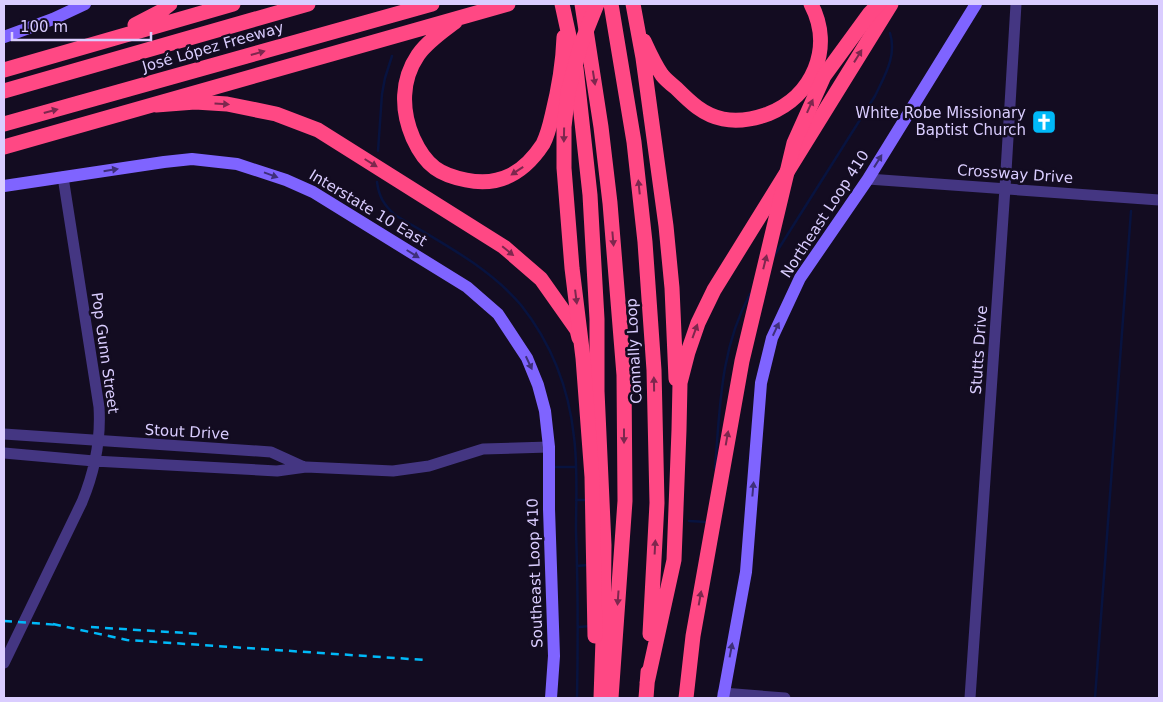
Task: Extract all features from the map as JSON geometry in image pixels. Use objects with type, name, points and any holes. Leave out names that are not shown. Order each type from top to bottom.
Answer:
[{"type":"highway","points":[[102,42],[160,12],[170,4]]},
{"type":"highway","points":[[4,70],[234,4]]},
{"type":"highway","name":"José López Freeway","points":[[4,91],[308,4]]},
{"type":"highway","name":"José López Freeway","points":[[4,124],[432,4]]},
{"type":"highway","points":[[4,147],[508,4]]},
{"type":"highway","points":[[592,698],[595,636],[592,477],[583,358],[572,268],[564,160],[564,127],[568,92],[581,44],[597,4]]},
{"type":"highway","name":"Connally Loop","points":[[611,4],[634,142],[645,242],[654,370],[657,503],[646,698]]},
{"type":"highway","points":[[633,4],[666,226],[672,288],[679,430]]},
{"type":"highway","points":[[636,22],[663,76],[695,106],[708,114],[723,119],[747,120],[755,119],[778,110],[792,102],[811,80],[815,70],[820,41],[819,23],[811,4]]},
{"type":"highway","points":[[686,698],[694,636],[742,361],[794,143],[824,76],[870,13],[879,4]]},
{"type":"highway","points":[[647,683],[674,560],[680,383],[698,323],[714,290],[891,4]]},
{"type":"highway","points":[[459,18],[418,54],[407,80],[403,100],[407,124],[419,152],[435,168],[456,178],[480,183],[502,180],[517,173],[530,162],[544,143],[559,90],[563,66],[563,8]]},
{"type":"highway","points":[[563,8],[576,68],[590,195],[602,499],[603,630],[601,698]]},
{"type":"highway","name":"Connally Loop","points":[[582,8],[601,127],[609,193],[624,375],[625,501],[611,698]]},
{"type":"highway","points":[[156,104],[195,102],[227,104],[276,114],[318,130],[504,247],[541,279],[577,330],[597,391]]},
{"type":"main road","points":[[4,37],[53,19],[85,4]]},
{"type":"main road","name":"Northeast Loop 410","points":[[723,696],[746,572],[761,383],[772,338],[800,278],[868,179],[976,4]]},
{"type":"main road","name":"Interstate 10 East","points":[[4,186],[164,162],[192,160],[237,164],[286,180],[313,192],[467,287],[498,314],[527,358],[538,385],[545,411],[549,447]]},
{"type":"main road","name":"Southeast Loop 410","points":[[549,447],[554,656],[551,698]]},
{"type":"street","name":"Stutts Drive","points":[[970,698],[1016,4]]},
{"type":"street","name":"Pop Gunn Street","points":[[4,663],[90,484],[98,442],[99,407],[63,177]]},
{"type":"street","name":"Crossway Drive","points":[[868,179],[1159,200]]},
{"type":"street","name":"Stout Drive","points":[[4,434],[98,442],[271,452],[306,467]]},
{"type":"street","name":"Stout Drive","points":[[4,453],[94,461],[277,471],[306,467],[393,471],[428,466],[483,449],[549,447]]},
{"type":"street","points":[[723,696],[785,698]]},
{"type":"waterway","points":[[774,256],[875,96],[891,58],[892,41],[890,33]]},
{"type":"waterway","points":[[378,151],[382,94],[392,56]]},
{"type":"waterway","points":[[377,182],[383,200],[395,215],[462,255],[508,291],[532,320],[557,367],[572,419],[576,460],[577,698]]},
{"type":"waterway","points":[[1095,698],[1131,211]]},
{"type":"waterway","points":[[715,469],[720,401],[727,357],[740,315],[750,294]]},
{"type":"waterway","points":[[555,467],[575,467]]},
{"type":"waterway","points":[[576,500],[586,500]]},
{"type":"waterway","points":[[689,521],[707,522]]},
{"type":"waterway","points":[[577,566],[588,565]]},
{"type":"waterway","points":[[579,627],[591,626]]},
{"type":"railway","points":[[4,621],[59,625]]},
{"type":"railway","points":[[53,624],[127,640],[425,660]]},
{"type":"railway","points":[[91,627],[201,634]]},
{"type":"place","name":"White Robe Missionary Baptist Church","points":[[1044,122]]}]
